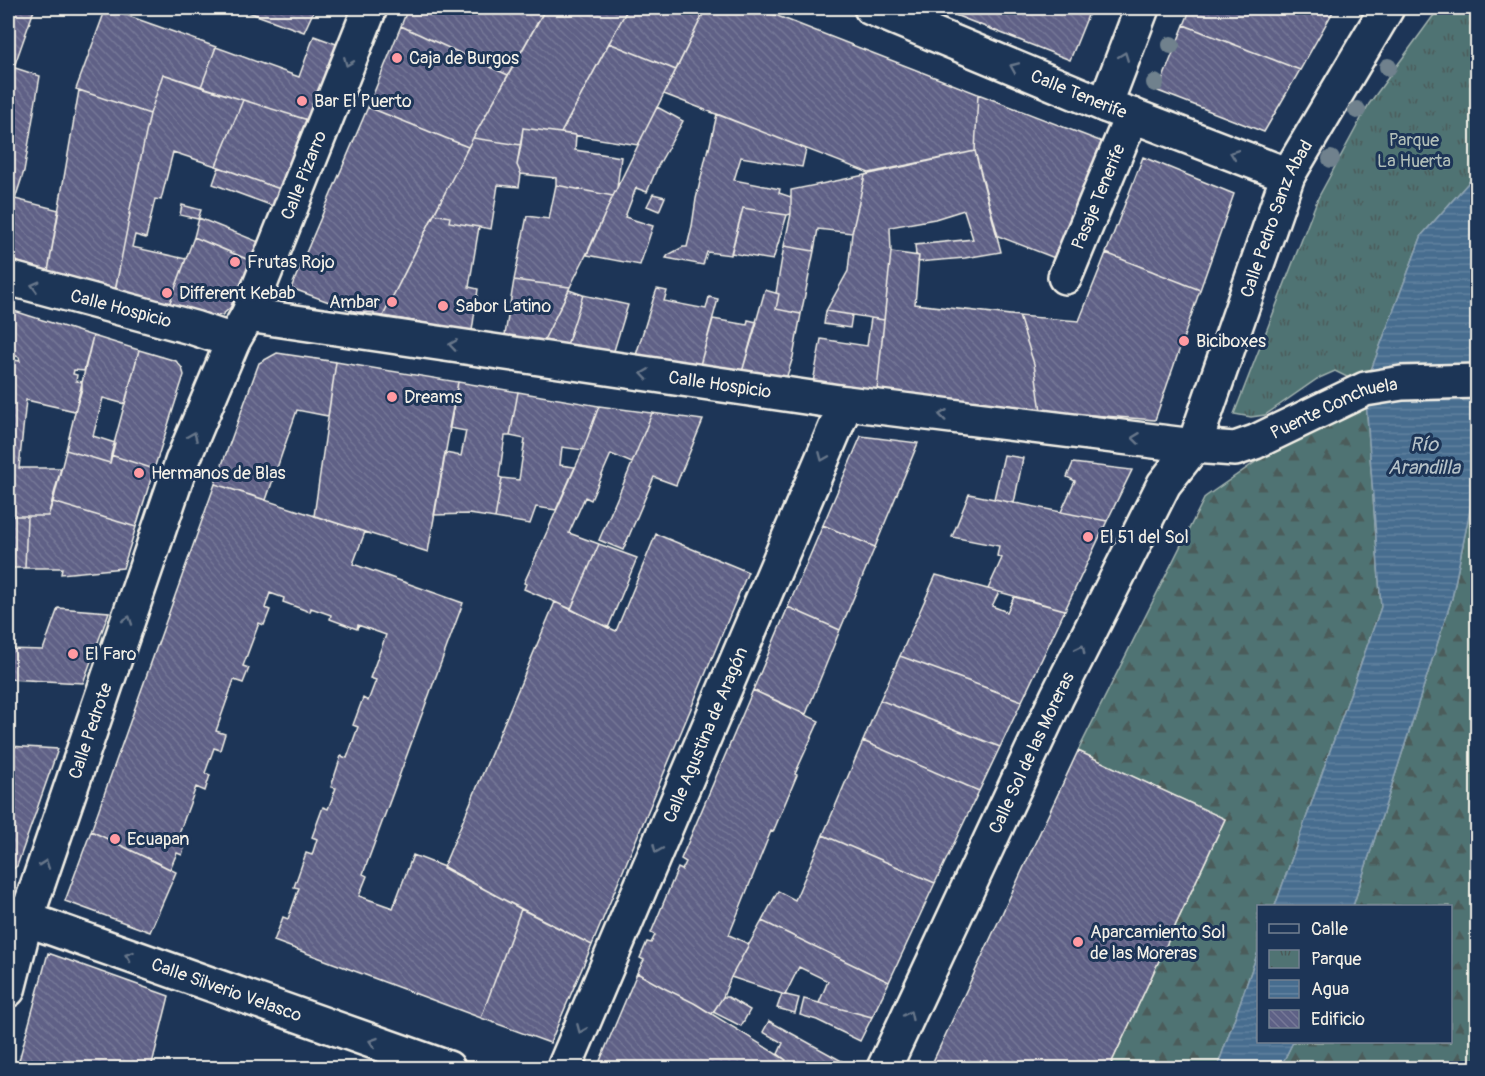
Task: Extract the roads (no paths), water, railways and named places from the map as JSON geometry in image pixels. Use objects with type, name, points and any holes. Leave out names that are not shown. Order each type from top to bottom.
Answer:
[{"type":"street","name":"Calle Pizarro","points":[[241,328],[370,8]]},
{"type":"street","name":"Calle Tenerife","points":[[871,8],[1119,110],[1288,175]]},
{"type":"street","name":"Pasaje Tenerife","points":[[1065,277],[1119,110],[1142,8]]},
{"type":"street","name":"Calle Pedro Sanz Abad","points":[[1194,446],[1288,175],[1388,8]]},
{"type":"street","name":"Calle Hospicio","points":[[8,278],[194,328],[241,328],[1194,446]]},
{"type":"street","name":"Calle Pedrote","points":[[8,990],[17,915],[182,462],[241,328]]},
{"type":"street","name":"Puente Conchuela","points":[[1194,446],[1234,449],[1255,442],[1365,389],[1402,383],[1478,381]]},
{"type":"street","name":"Calle Agustina de Aragón","points":[[564,1068],[846,403]]},
{"type":"street","name":"Calle Sol de las Moreras","points":[[884,1068],[1062,686],[1164,484],[1194,446]]},
{"type":"street","name":"Calle Silverio Velasco","points":[[17,915],[448,1068]]},
{"type":"water","name":"Río Arandilla","points":[[1477,173],[1477,476],[1452,598],[1353,905],[1275,905],[1381,607],[1365,386],[1422,235]]},
{"type":"water","points":[[1257,955],[1257,1043],[1292,1043],[1280,1068],[1217,1068]]},
{"type":"place","name":"Caja de Burgos","points":[[397,58]]},
{"type":"place","name":"Bar El Puerto","points":[[302,101]]},
{"type":"place","name":"Frutas Rojo","points":[[235,262]]},
{"type":"place","name":"Different Kebab","points":[[167,293]]},
{"type":"place","name":"Ambar","points":[[392,302]]},
{"type":"place","name":"Sabor Latino","points":[[443,306]]},
{"type":"place","name":"Biciboxes","points":[[1184,341]]},
{"type":"place","name":"Dreams","points":[[392,397]]},
{"type":"place","name":"Hermanos de Blas","points":[[139,473]]},
{"type":"place","name":"El 51 del Sol","points":[[1088,537]]},
{"type":"place","name":"El Faro","points":[[73,654]]},
{"type":"place","name":"Ecuapan","points":[[115,839]]},
{"type":"place","name":"Aparcamiento Sol de las Moreras","points":[[1078,942]]},
{"type":"park label","name":"Parque La Huerta","points":[[1414,150]]}]
